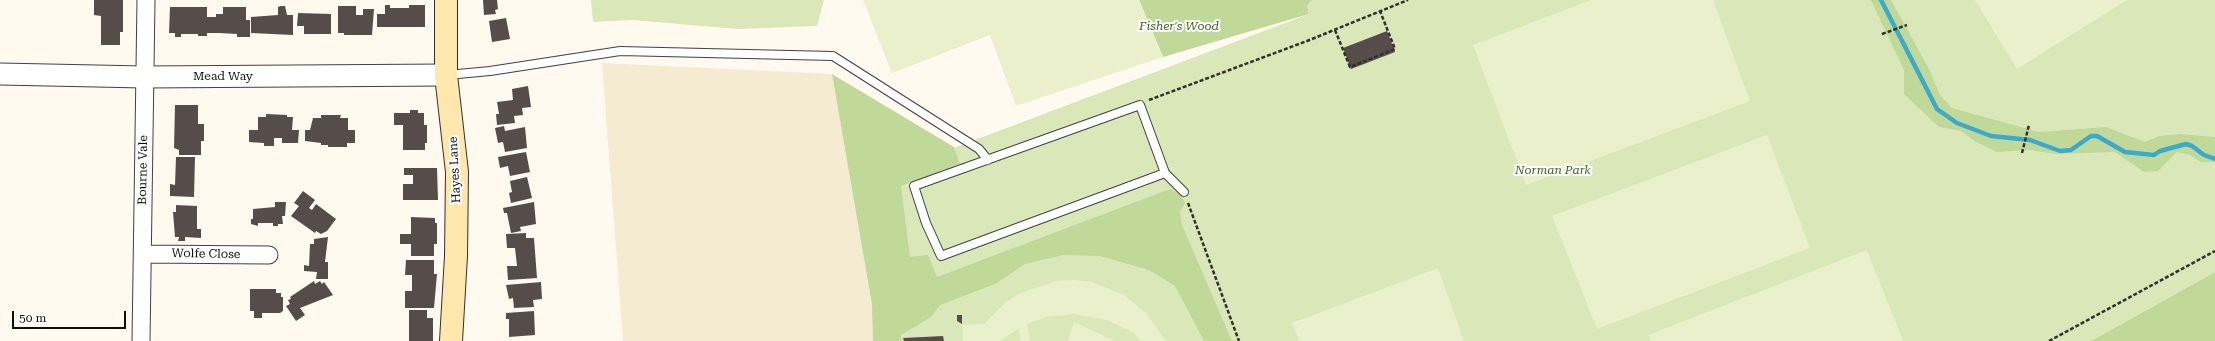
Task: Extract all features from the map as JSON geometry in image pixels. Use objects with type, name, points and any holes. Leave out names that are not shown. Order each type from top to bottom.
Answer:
[{"type":"main road","name":"Hayes Lane","points":[[446,0],[446,75],[457,172],[456,256],[451,341]]},
{"type":"street","name":"Bourne Vale","points":[[141,341],[146,0]]},
{"type":"street","name":"Mead Way","points":[[0,74],[144,77],[446,75]]},
{"type":"street","name":"Wolfe Close","points":[[143,254],[269,255]]},
{"type":"lane","points":[[446,75],[490,71],[620,51],[833,56],[979,149],[988,160]]},
{"type":"lane","points":[[1165,173],[941,256],[926,223],[914,186],[1140,105],[1165,173],[1184,192]]},
{"type":"path","points":[[1140,105],[1335,30],[1408,0]]},
{"type":"path","points":[[1335,30],[1350,67],[1359,62],[1395,49],[1380,11]]},
{"type":"path","points":[[1882,34],[1907,25]]},
{"type":"path","points":[[2022,153],[2028,125]]},
{"type":"path","points":[[1184,192],[1239,341]]},
{"type":"path","points":[[2049,341],[2215,251]]},
{"type":"shaded area","points":[[602,63],[832,74],[878,341],[623,341]]},
{"type":"green space","points":[[591,0],[824,0],[817,26],[738,29],[633,20],[593,22]]},
{"type":"green space","points":[[863,0],[1139,0],[1163,57],[1016,106],[990,35],[892,73]]},
{"type":"green space","name":"Fisher's Wood","points":[[1139,0],[1312,0],[1307,6],[1309,14],[1163,57]]},
{"type":"green space","name":"Norman Park","points":[[1312,0],[2215,0],[2215,272],[2091,341],[902,341],[890,172],[1309,14],[1307,6]]},
{"type":"green space","points":[[1591,0],[1713,0],[1750,101],[1526,185],[1473,45]]},
{"type":"green space","points":[[1871,0],[1891,0],[1929,69],[1940,95],[1952,108],[2039,132],[2106,127],[2145,142],[2159,136],[2180,134],[2215,137],[2215,162],[2201,162],[2190,155],[2177,152],[2158,171],[2144,172],[2115,152],[2056,154],[2030,150],[1997,152],[1976,142],[1961,131],[1939,127],[1904,94],[1904,70]]},
{"type":"green space","points":[[1975,0],[2127,0],[2017,69]]},
{"type":"green space","points":[[832,74],[954,147],[960,164],[901,186],[910,257],[928,255],[937,277],[1170,189],[1181,194],[1185,203],[1180,212],[1182,225],[1232,341],[1204,341],[1175,286],[1149,270],[1100,256],[1063,255],[1025,264],[995,284],[940,305],[931,317],[901,335],[902,341],[873,341],[872,305]]},
{"type":"green space","points":[[1767,135],[1810,248],[1597,329],[1552,216]]},
{"type":"green space","points":[[1867,250],[1903,341],[1651,341],[1648,335]]},
{"type":"green space","points":[[1438,268],[1464,341],[1299,341],[1292,323]]},
{"type":"green space","points":[[2215,272],[2215,341],[2091,341]]},
{"type":"green space","points":[[1075,280],[1092,282],[1124,295],[1147,314],[1166,341],[1140,341],[1134,333],[1107,320],[1074,314],[1046,317],[1027,324],[1030,341],[1021,341],[1018,329],[1000,341],[963,341],[962,325],[984,324],[1006,302],[1020,293],[1056,281]]},
{"type":"green space","points":[[1074,322],[1115,341],[1068,341]]},
{"type":"building","points":[[94,0],[123,0],[123,32],[120,32],[120,45],[101,45],[101,16],[94,15]]},
{"type":"building","points":[[483,0],[497,0],[498,9],[495,10],[496,14],[484,15]]},
{"type":"building","points":[[385,5],[390,5],[390,8],[409,8],[409,5],[425,5],[425,27],[377,27],[377,14],[385,14]]},
{"type":"building","points":[[285,6],[287,15],[293,15],[293,35],[251,33],[251,17],[278,15],[278,7]]},
{"type":"building","points":[[338,6],[356,6],[356,15],[363,15],[363,9],[374,9],[372,35],[344,35],[344,33],[338,33]]},
{"type":"building","points":[[170,7],[207,7],[207,17],[216,17],[216,14],[223,14],[223,7],[246,7],[246,20],[250,20],[250,37],[237,37],[237,34],[207,33],[207,36],[198,36],[198,34],[181,34],[181,37],[175,37],[175,33],[169,33]]},
{"type":"building","points":[[298,13],[331,14],[331,34],[304,34],[304,26],[297,26]]},
{"type":"building","points":[[506,18],[510,39],[492,42],[489,21]]},
{"type":"building","points":[[1387,31],[1395,52],[1351,69],[1343,48]]},
{"type":"building","points":[[528,86],[531,107],[522,108],[523,115],[514,116],[515,123],[497,125],[496,114],[499,114],[497,102],[513,100],[512,89]]},
{"type":"building","points":[[175,105],[198,105],[198,124],[204,124],[204,141],[201,141],[201,155],[179,155],[179,150],[174,148]]},
{"type":"building","points":[[410,110],[418,110],[418,113],[424,113],[424,125],[427,125],[427,143],[425,143],[425,150],[403,150],[403,125],[394,125],[394,113],[410,113]]},
{"type":"building","points":[[266,114],[287,115],[287,117],[293,117],[292,130],[299,130],[298,143],[282,143],[282,138],[274,138],[274,146],[264,146],[264,143],[249,142],[249,130],[258,130],[258,117],[266,117]]},
{"type":"building","points":[[321,115],[341,115],[340,118],[348,118],[348,130],[355,130],[355,143],[347,143],[347,147],[328,147],[328,145],[321,145],[321,143],[305,141],[305,130],[310,130],[313,118],[321,118]]},
{"type":"building","points":[[504,126],[505,131],[525,127],[527,148],[505,152],[503,142],[498,143],[495,128]]},
{"type":"building","points":[[526,152],[530,172],[510,176],[508,166],[500,168],[498,157]]},
{"type":"building","points":[[176,157],[195,157],[194,197],[170,196],[170,184],[175,185]]},
{"type":"building","points":[[404,168],[437,168],[438,200],[403,200],[403,184],[413,184],[413,175],[404,175]]},
{"type":"building","points":[[527,177],[532,198],[511,203],[509,193],[512,192],[510,181]]},
{"type":"building","points":[[303,191],[315,200],[309,208],[312,210],[316,204],[336,219],[327,231],[321,234],[316,231],[315,233],[291,216],[299,206],[294,203]]},
{"type":"building","points":[[275,202],[286,202],[285,216],[282,216],[283,224],[273,226],[273,223],[258,223],[258,226],[251,224],[251,219],[253,219],[253,209],[275,207]]},
{"type":"building","points":[[534,202],[536,224],[520,227],[521,231],[511,233],[507,213],[504,213],[503,208]]},
{"type":"building","points":[[176,205],[197,206],[197,229],[201,229],[201,238],[185,237],[185,241],[178,241],[179,237],[175,237],[173,212],[176,212]]},
{"type":"building","points":[[411,217],[435,218],[435,223],[437,223],[437,244],[434,244],[434,256],[411,256],[411,244],[400,244],[400,234],[411,234]]},
{"type":"building","points":[[526,233],[526,238],[534,238],[537,278],[508,280],[507,266],[517,266],[515,248],[507,248],[506,234]]},
{"type":"building","points":[[328,237],[325,262],[328,262],[328,279],[316,279],[317,272],[304,271],[304,265],[309,266],[310,244],[314,244],[314,239]]},
{"type":"building","points":[[406,260],[434,260],[434,274],[437,274],[434,308],[405,308],[405,291],[412,291],[412,275],[405,275]]},
{"type":"building","points":[[314,281],[315,284],[320,281],[322,284],[324,282],[333,295],[300,308],[305,315],[296,321],[286,306],[290,304],[288,300],[291,299],[290,297]]},
{"type":"building","points":[[541,282],[542,299],[533,300],[534,307],[514,308],[513,298],[509,299],[506,285]]},
{"type":"building","points":[[250,289],[276,289],[276,293],[281,293],[281,297],[283,297],[283,311],[280,313],[262,313],[262,318],[254,318],[254,311],[250,311]]},
{"type":"building","points":[[409,310],[427,310],[427,318],[433,318],[433,341],[409,341]]},
{"type":"building","points":[[534,311],[535,335],[509,337],[509,319],[506,319],[506,313]]},
{"type":"building","points":[[957,315],[962,315],[962,324],[957,321]]},
{"type":"building","points":[[943,336],[944,341],[904,341],[903,338]]},
{"type":"waterway","points":[[1881,0],[1937,109],[1957,123],[1991,136],[2030,140],[2060,151],[2071,150],[2091,136],[2097,136],[2125,152],[2154,155],[2160,151],[2186,144],[2192,146],[2204,155],[2215,159]]}]
